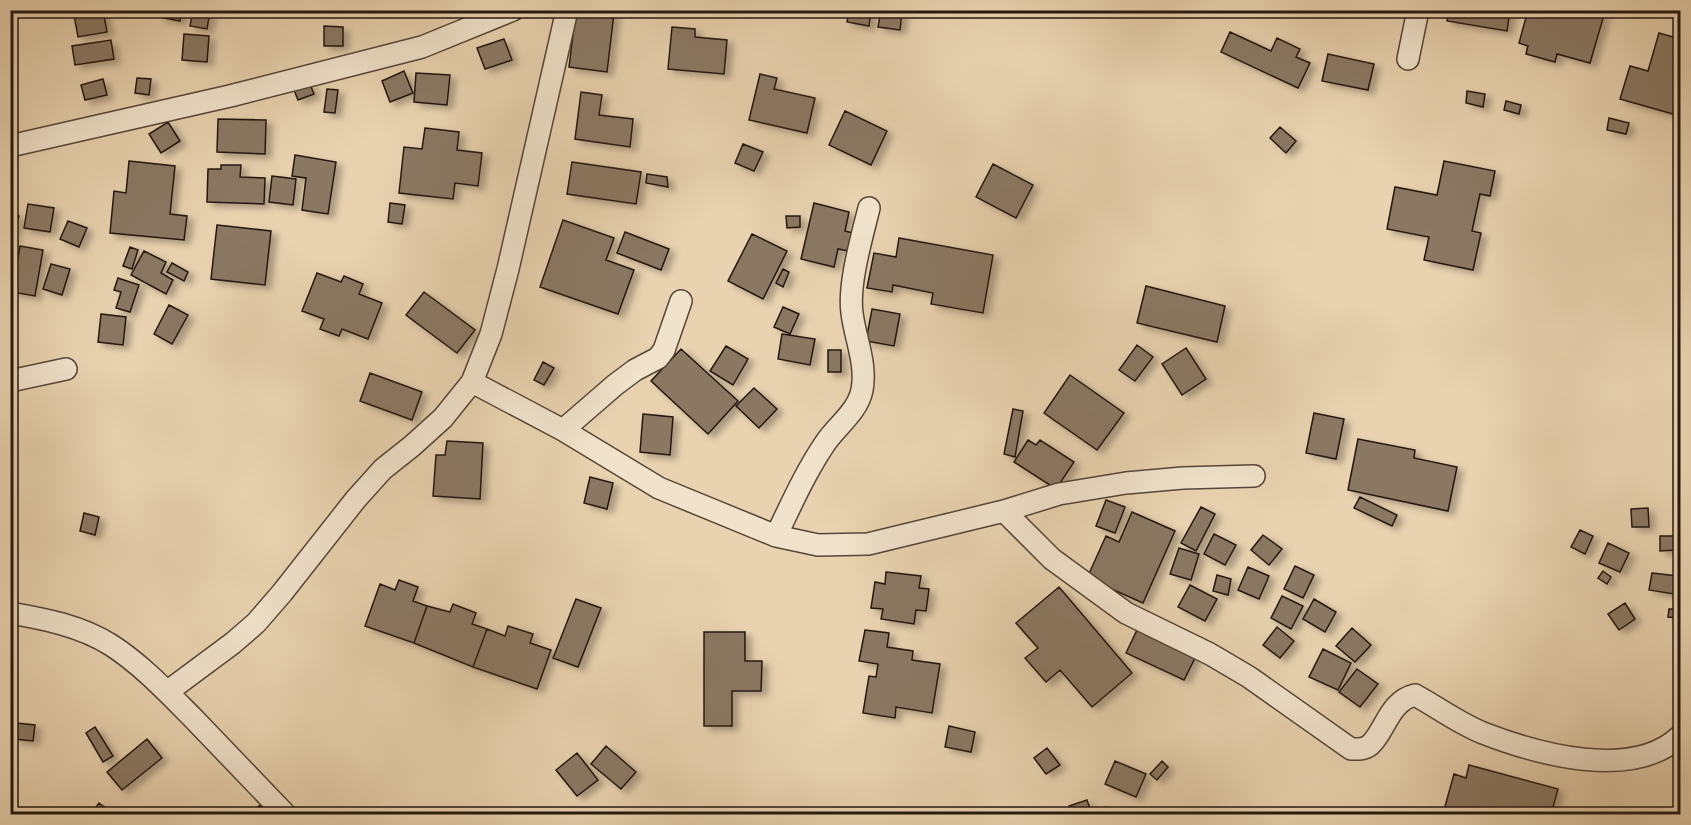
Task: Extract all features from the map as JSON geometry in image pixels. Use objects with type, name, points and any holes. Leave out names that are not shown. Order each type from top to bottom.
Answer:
[{"type":"street","points":[[10,146],[230,96],[422,47],[513,10]]},
{"type":"street","points":[[167,692],[256,623],[383,468],[443,418],[472,382],[490,334],[508,269],[567,10]]},
{"type":"street","points":[[1408,59],[1418,10]]},
{"type":"street","points":[[776,536],[826,442],[850,414],[862,391],[862,359],[851,310],[855,265],[869,208]]},
{"type":"street","points":[[563,430],[615,385],[635,370],[658,358],[664,350],[681,301]]},
{"type":"street","points":[[10,381],[66,369]]},
{"type":"street","points":[[472,382],[563,430],[659,488],[776,536],[818,545],[868,544],[1004,511],[1059,494],[1126,483],[1183,478],[1254,476]]},
{"type":"street","points":[[1004,511],[1052,559],[1126,613],[1210,654],[1249,677],[1351,749],[1360,749],[1370,745],[1391,713],[1404,700],[1415,695],[1482,732],[1580,760],[1610,762],[1654,754],[1680,736]]},
{"type":"street","points":[[10,613],[58,622],[109,644],[137,664],[285,814]]},
{"type":"building","points":[[103,10],[107,32],[78,37],[74,15]]},
{"type":"building","points":[[161,10],[182,10],[180,21],[159,17]]},
{"type":"building","points":[[193,10],[210,11],[207,29],[190,26]]},
{"type":"building","points":[[576,10],[614,13],[607,72],[569,67]]},
{"type":"building","points":[[849,10],[871,10],[869,26],[847,22]]},
{"type":"building","points":[[881,10],[902,12],[900,30],[878,27]]},
{"type":"building","points":[[1449,10],[1510,10],[1507,31],[1447,21]]},
{"type":"building","points":[[1528,10],[1589,10],[1604,15],[1590,63],[1557,54],[1555,62],[1526,54],[1528,46],[1519,43]]},
{"type":"building","points":[[324,26],[343,27],[343,46],[324,46]]},
{"type":"building","points":[[672,27],[695,29],[695,37],[727,40],[724,74],[668,69]]},
{"type":"building","points":[[1230,32],[1271,51],[1277,38],[1300,49],[1296,57],[1310,63],[1298,88],[1221,52]]},
{"type":"building","points":[[1659,33],[1680,39],[1680,108],[1676,106],[1673,114],[1620,99],[1630,66],[1648,71]]},
{"type":"building","points":[[184,34],[209,36],[207,62],[182,60]]},
{"type":"building","points":[[504,39],[512,60],[485,69],[477,48]]},
{"type":"building","points":[[111,40],[114,59],[75,65],[72,46]]},
{"type":"building","points":[[1328,54],[1374,64],[1368,90],[1322,81]]},
{"type":"building","points":[[404,71],[413,93],[390,102],[382,81]]},
{"type":"building","points":[[416,73],[450,75],[447,105],[414,102]]},
{"type":"building","points":[[760,74],[777,78],[774,89],[815,98],[807,133],[749,120]]},
{"type":"building","points":[[137,78],[151,79],[149,95],[135,93]]},
{"type":"building","points":[[103,79],[107,95],[85,100],[81,85]]},
{"type":"building","points":[[310,84],[314,94],[298,100],[294,90]]},
{"type":"building","points":[[327,89],[338,90],[335,113],[324,112]]},
{"type":"building","points":[[1467,91],[1485,94],[1483,107],[1466,103]]},
{"type":"building","points":[[581,92],[602,95],[599,115],[633,119],[630,147],[575,139]]},
{"type":"building","points":[[1506,101],[1521,105],[1519,114],[1504,110]]},
{"type":"building","points":[[845,111],[887,131],[871,165],[829,145]]},
{"type":"building","points":[[1609,118],[1629,123],[1626,134],[1607,130]]},
{"type":"building","points":[[218,119],[266,120],[265,154],[217,152]]},
{"type":"building","points":[[168,122],[180,141],[161,153],[149,134]]},
{"type":"building","points":[[1280,127],[1296,141],[1286,153],[1270,138]]},
{"type":"building","points":[[425,128],[459,132],[457,150],[482,153],[478,186],[455,183],[453,199],[399,193],[404,147],[422,149]]},
{"type":"building","points":[[743,144],[763,152],[754,171],[735,163]]},
{"type":"building","points":[[295,155],[336,162],[328,214],[302,210],[306,178],[292,176]]},
{"type":"building","points":[[129,161],[175,166],[170,214],[187,216],[184,240],[110,233],[114,191],[126,193]]},
{"type":"building","points":[[1444,161],[1495,171],[1490,196],[1480,194],[1472,231],[1481,233],[1473,270],[1424,260],[1429,237],[1387,229],[1395,187],[1437,195]]},
{"type":"building","points":[[572,162],[641,172],[636,204],[567,194]]},
{"type":"building","points":[[993,164],[1033,185],[1016,218],[976,197]]},
{"type":"building","points":[[221,165],[241,165],[240,177],[265,178],[264,204],[207,202],[208,169],[221,169]]},
{"type":"building","points":[[647,174],[667,177],[668,187],[646,183]]},
{"type":"building","points":[[272,176],[296,179],[293,205],[269,202]]},
{"type":"building","points":[[390,203],[405,205],[402,224],[388,222]]},
{"type":"building","points":[[814,203],[849,212],[845,231],[853,233],[848,251],[838,249],[834,267],[801,259]]},
{"type":"building","points":[[28,204],[54,208],[50,232],[24,228]]},
{"type":"building","points":[[10,214],[19,216],[10,247]]},
{"type":"building","points":[[786,216],[800,216],[800,227],[787,228]]},
{"type":"building","points":[[563,220],[614,238],[606,260],[634,270],[618,314],[540,287]]},
{"type":"building","points":[[68,221],[87,228],[79,247],[60,239]]},
{"type":"building","points":[[217,225],[271,231],[265,285],[211,279]]},
{"type":"building","points":[[625,232],[669,249],[661,270],[617,253]]},
{"type":"building","points":[[752,234],[787,251],[763,299],[728,281]]},
{"type":"building","points":[[899,238],[993,255],[983,313],[931,304],[933,293],[893,285],[892,292],[867,288],[874,253],[896,257]]},
{"type":"building","points":[[20,246],[43,250],[35,296],[12,292]]},
{"type":"building","points":[[130,247],[138,250],[132,269],[123,266]]},
{"type":"building","points":[[144,251],[166,262],[161,273],[173,280],[166,294],[131,275]]},
{"type":"building","points":[[172,263],[188,272],[184,281],[167,272]]},
{"type":"building","points":[[51,264],[70,269],[62,295],[43,289]]},
{"type":"building","points":[[783,269],[789,272],[783,287],[776,283]]},
{"type":"building","points":[[317,273],[341,282],[344,276],[363,284],[359,294],[382,303],[368,339],[342,329],[339,336],[320,329],[324,319],[302,311]]},
{"type":"building","points":[[118,278],[139,285],[130,312],[116,308],[121,292],[114,290]]},
{"type":"building","points":[[1146,286],[1225,306],[1217,342],[1137,323]]},
{"type":"building","points":[[424,292],[475,330],[457,353],[406,315]]},
{"type":"building","points":[[169,305],[188,315],[172,344],[154,334]]},
{"type":"building","points":[[783,307],[799,314],[790,334],[774,327]]},
{"type":"building","points":[[872,309],[900,314],[894,346],[866,341]]},
{"type":"building","points":[[101,314],[126,317],[123,345],[98,342]]},
{"type":"building","points":[[782,334],[815,339],[810,365],[778,359]]},
{"type":"building","points":[[1137,345],[1153,357],[1135,381],[1119,370]]},
{"type":"building","points":[[726,346],[748,359],[733,385],[710,371]]},
{"type":"building","points":[[1186,348],[1206,379],[1182,395],[1162,364]]},
{"type":"building","points":[[681,349],[738,401],[708,434],[651,381]]},
{"type":"building","points":[[828,350],[841,350],[841,372],[828,372]]},
{"type":"building","points":[[543,362],[554,368],[544,385],[534,380]]},
{"type":"building","points":[[370,373],[422,392],[412,420],[360,401]]},
{"type":"building","points":[[1070,375],[1124,413],[1097,450],[1044,413]]},
{"type":"building","points":[[754,388],[777,409],[759,428],[736,406]]},
{"type":"building","points":[[1013,409],[1023,411],[1015,457],[1004,454]]},
{"type":"building","points":[[1314,413],[1344,419],[1336,459],[1306,453]]},
{"type":"building","points":[[643,414],[673,417],[670,455],[640,452]]},
{"type":"building","points":[[1358,439],[1415,450],[1414,458],[1457,467],[1448,511],[1348,490]]},
{"type":"building","points":[[1028,440],[1036,445],[1040,440],[1074,462],[1056,489],[1014,462]]},
{"type":"building","points":[[447,441],[483,443],[480,499],[433,496],[436,455],[445,455]]},
{"type":"building","points":[[590,477],[613,483],[607,509],[584,503]]},
{"type":"building","points":[[1360,497],[1397,515],[1392,526],[1354,508]]},
{"type":"building","points":[[1106,500],[1125,507],[1115,533],[1096,526]]},
{"type":"building","points":[[1201,507],[1215,514],[1196,551],[1181,543]]},
{"type":"building","points":[[1648,508],[1649,527],[1632,527],[1631,509]]},
{"type":"building","points":[[1132,512],[1175,531],[1143,603],[1087,578],[1106,536],[1119,542]]},
{"type":"building","points":[[84,513],[99,517],[95,535],[80,531]]},
{"type":"building","points":[[1580,530],[1593,536],[1585,554],[1571,547]]},
{"type":"building","points":[[1214,534],[1236,545],[1225,565],[1204,554]]},
{"type":"building","points":[[1263,535],[1282,549],[1269,565],[1251,550]]},
{"type":"building","points":[[1660,536],[1675,536],[1675,550],[1660,551]]},
{"type":"building","points":[[1608,543],[1629,553],[1620,572],[1599,563]]},
{"type":"building","points":[[1179,548],[1199,554],[1191,580],[1170,574]]},
{"type":"building","points":[[1295,566],[1314,575],[1303,598],[1284,589]]},
{"type":"building","points":[[1248,567],[1269,576],[1259,599],[1238,590]]},
{"type":"building","points":[[1603,571],[1611,577],[1607,584],[1598,578]]},
{"type":"building","points":[[886,572],[921,576],[919,588],[929,589],[926,611],[916,610],[914,624],[881,619],[883,609],[871,608],[875,582],[885,584]]},
{"type":"building","points":[[1652,573],[1677,576],[1674,594],[1649,590]]},
{"type":"building","points":[[1217,575],[1231,579],[1228,595],[1213,591]]},
{"type":"building","points":[[399,580],[418,587],[413,601],[427,606],[414,643],[365,626],[380,584],[395,590]]},
{"type":"building","points":[[1190,585],[1217,599],[1205,621],[1178,607]]},
{"type":"building","points":[[1059,587],[1132,673],[1092,707],[1060,670],[1046,682],[1025,658],[1038,648],[1016,623]]},
{"type":"building","points":[[1282,596],[1303,606],[1291,629],[1271,618]]},
{"type":"building","points":[[576,599],[601,608],[578,667],[553,658]]},
{"type":"building","points":[[1314,599],[1336,612],[1325,632],[1303,619]]},
{"type":"building","points":[[1625,603],[1635,619],[1619,630],[1608,614]]},
{"type":"building","points":[[453,604],[476,613],[472,624],[487,629],[473,667],[414,643],[427,606],[450,612]]},
{"type":"building","points":[[1669,609],[1680,609],[1680,618],[1668,617]]},
{"type":"building","points":[[508,626],[533,634],[530,643],[551,650],[537,689],[473,667],[487,629],[505,636]]},
{"type":"building","points":[[1277,627],[1294,641],[1280,658],[1263,645]]},
{"type":"building","points":[[1138,628],[1196,656],[1184,680],[1126,653]]},
{"type":"building","points":[[1352,628],[1371,645],[1355,662],[1336,646]]},
{"type":"building","points":[[865,630],[889,633],[887,647],[913,651],[912,660],[940,664],[932,713],[896,707],[895,718],[863,713],[869,676],[876,677],[878,664],[859,661]]},
{"type":"building","points":[[704,632],[745,632],[745,661],[762,661],[761,691],[732,691],[732,726],[704,726]]},
{"type":"building","points":[[1323,649],[1351,663],[1338,690],[1309,677]]},
{"type":"building","points":[[1357,669],[1378,684],[1360,707],[1339,692]]},
{"type":"building","points":[[16,723],[35,725],[33,741],[14,739]]},
{"type":"building","points":[[949,726],[975,732],[971,752],[945,747]]},
{"type":"building","points":[[95,727],[113,756],[103,762],[86,733]]},
{"type":"building","points":[[147,739],[162,758],[122,790],[107,772]]},
{"type":"building","points":[[606,746],[636,772],[621,789],[591,764]]},
{"type":"building","points":[[1047,748],[1060,765],[1046,774],[1034,758]]},
{"type":"building","points":[[577,753],[598,780],[577,796],[556,770]]},
{"type":"building","points":[[1115,761],[1146,774],[1136,797],[1105,784]]},
{"type":"building","points":[[1162,761],[1168,767],[1157,780],[1150,774]]},
{"type":"building","points":[[1469,765],[1558,789],[1551,814],[1456,814],[1444,810],[1454,774],[1466,778]]},
{"type":"building","points":[[1087,800],[1092,814],[1072,814],[1069,806]]},
{"type":"building","points":[[99,803],[114,814],[91,814]]},
{"type":"building","points":[[260,805],[268,814],[250,814]]},
{"type":"building","points":[[1106,807],[1110,814],[1097,814],[1096,812]]}]
